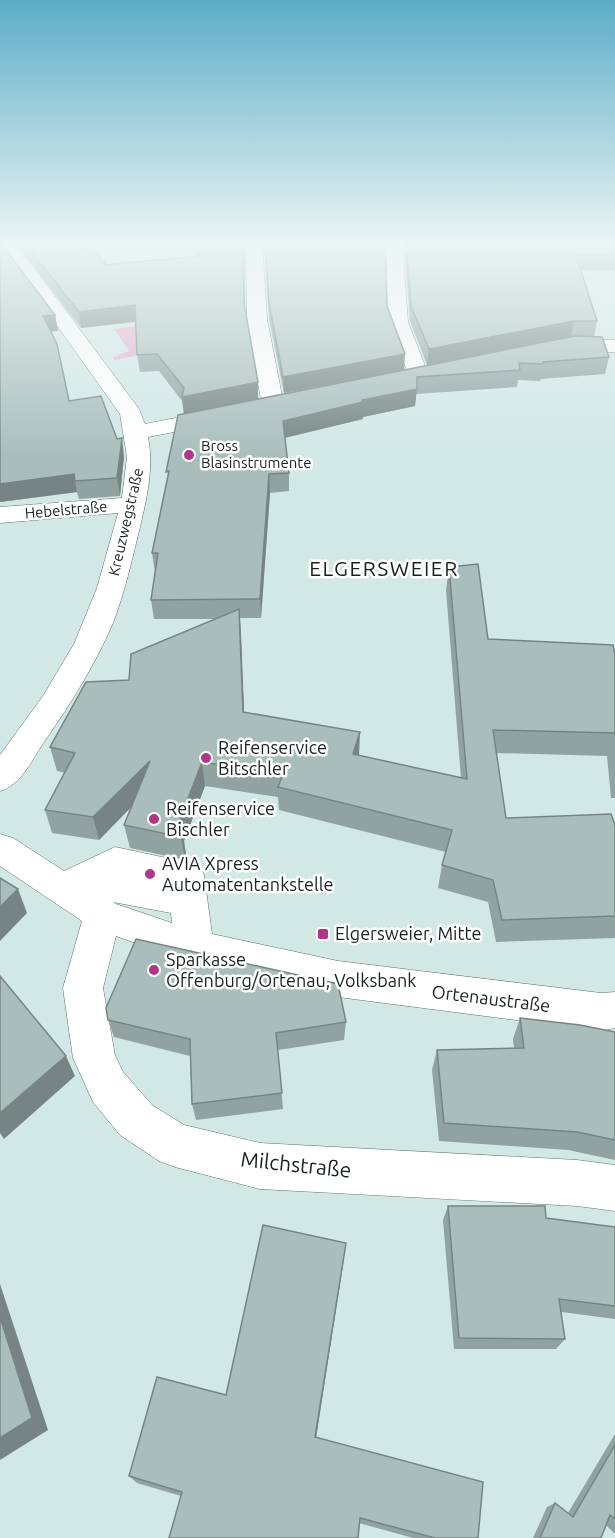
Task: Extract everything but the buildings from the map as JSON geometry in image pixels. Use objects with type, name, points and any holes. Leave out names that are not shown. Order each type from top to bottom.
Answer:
[{"type":"street","name":"Kreuzwegstraße","points":[[0,779],[33,736],[98,624],[117,566],[133,504],[140,463],[137,432],[131,414],[57,313]]},
{"type":"street","points":[[257,313],[273,406]]},
{"type":"street","points":[[398,313],[398,322],[419,376]]},
{"type":"street","points":[[536,352],[572,345],[615,346]]},
{"type":"street","points":[[397,381],[443,371]]},
{"type":"street","points":[[137,432],[295,401]]},
{"type":"street","name":"Hebelstraße","points":[[0,515],[133,504]]},
{"type":"street","name":"Ortenaustraße","points":[[0,848],[81,895],[194,947],[338,979],[388,987],[590,1011],[615,1010]]},
{"type":"street","points":[[81,895],[189,901],[194,947]]},
{"type":"street","name":"Milchstraße","points":[[81,895],[83,988],[94,1058],[108,1087],[136,1120],[175,1145],[260,1166],[577,1183],[615,1188]]},
{"type":"shaded area","points":[[138,326],[139,355],[114,360],[113,357],[129,351],[114,329]]},
{"type":"place","name":"Bross Blasinstrumente","points":[[189,455]]},
{"type":"place","name":"Reifenservice Bitschler","points":[[206,758]]},
{"type":"place","name":"Reifenservice Bischler","points":[[154,819]]},
{"type":"place","name":"AVIA Xpress Automatentankstelle","points":[[150,874]]},
{"type":"place","name":"Elgersweier, Mitte","points":[[323,934]]},
{"type":"place","name":"Sparkasse Offenburg/Ortenau, Volksbank","points":[[154,970]]},
{"type":"district","name":"ELGERSWEIER","points":[[384,569]]}]
